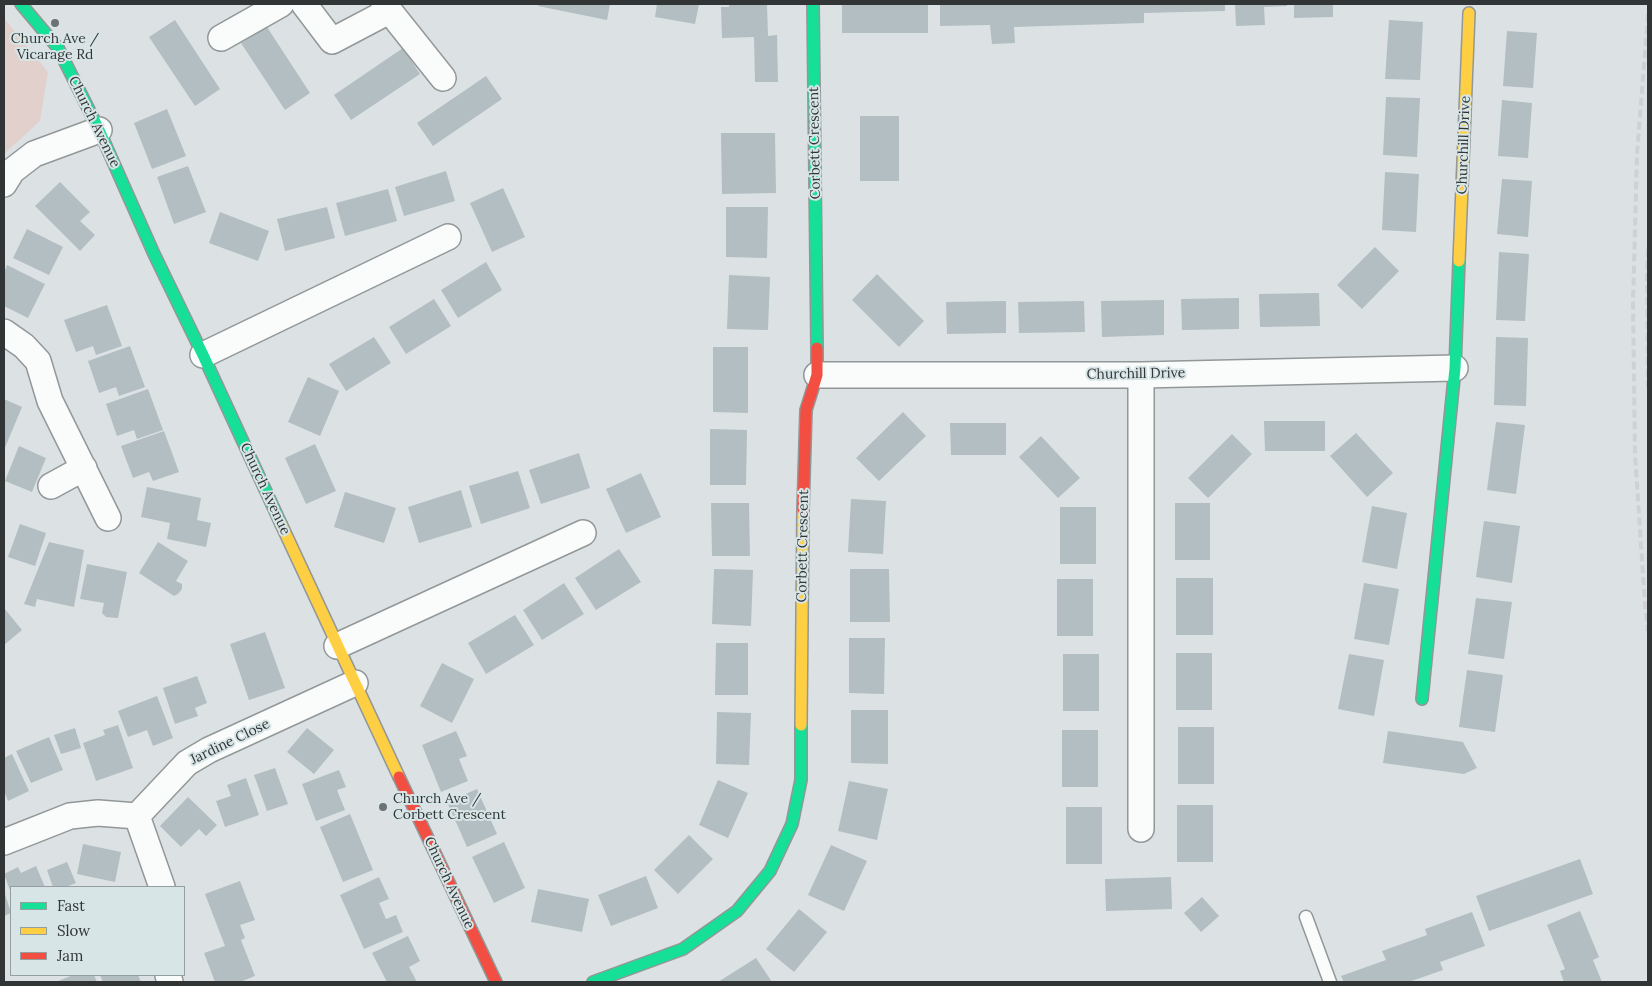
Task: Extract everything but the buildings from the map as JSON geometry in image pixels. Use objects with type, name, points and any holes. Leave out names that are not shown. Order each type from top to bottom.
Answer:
[{"type":"street","name":"Church Avenue","points":[[22,4],[58,48],[99,130],[154,254],[496,982]]},
{"type":"street","points":[[221,38],[281,4]]},
{"type":"street","points":[[304,4],[332,41],[387,8],[443,78]]},
{"type":"street","name":"Corbett Crescent","points":[[593,982],[683,949],[737,911],[770,871],[792,824],[801,780],[803,494],[806,410],[817,375],[813,4]]},
{"type":"street","name":"Churchill Drive","points":[[1422,700],[1455,368],[1469,13]]},
{"type":"street","points":[[4,184],[12,171],[34,154],[99,130]]},
{"type":"street","points":[[203,355],[448,237]]},
{"type":"street","points":[[4,332],[24,346],[38,362],[50,401],[108,518]]},
{"type":"street","name":"Churchill Drive","points":[[817,375],[1141,375],[1455,368]]},
{"type":"street","points":[[1141,375],[1141,829]]},
{"type":"street","points":[[51,486],[84,468]]},
{"type":"street","points":[[337,646],[583,533]]},
{"type":"street","name":"Jardine Close","points":[[137,816],[187,763],[209,750],[355,683]]},
{"type":"street","points":[[4,842],[70,816],[98,813],[137,816],[162,886]]},
{"type":"lane","points":[[1306,917],[1330,982]]},
{"type":"shaded area","points":[[4,18],[48,72],[40,121],[4,154]]},
{"type":"railway","points":[[1648,14],[1637,154],[1633,303],[1635,455],[1648,631]]},
{"type":"railway","points":[[1648,249],[1648,387]]},
{"type":"traffic: fast","points":[[21,4],[58,48],[99,130],[154,254],[281,524]]},
{"type":"traffic: fast","points":[[813,4],[817,348]]},
{"type":"traffic: fast","points":[[1422,699],[1455,368],[1459,261]]},
{"type":"traffic: fast","points":[[593,982],[683,949],[737,911],[770,871],[792,824],[801,780],[801,725]]},
{"type":"traffic: slow","points":[[1459,261],[1469,13]]},
{"type":"traffic: slow","points":[[801,725],[803,510]]},
{"type":"traffic: slow","points":[[281,524],[399,777]]},
{"type":"traffic: jam","points":[[803,510],[806,410],[817,375],[817,348]]},
{"type":"traffic: jam","points":[[399,777],[496,982]]},
{"type":"place","name":"Church Ave / Vicarage Rd","points":[[55,23]]},
{"type":"place","name":"Church Ave / Corbett Crescent","points":[[383,807]]}]
